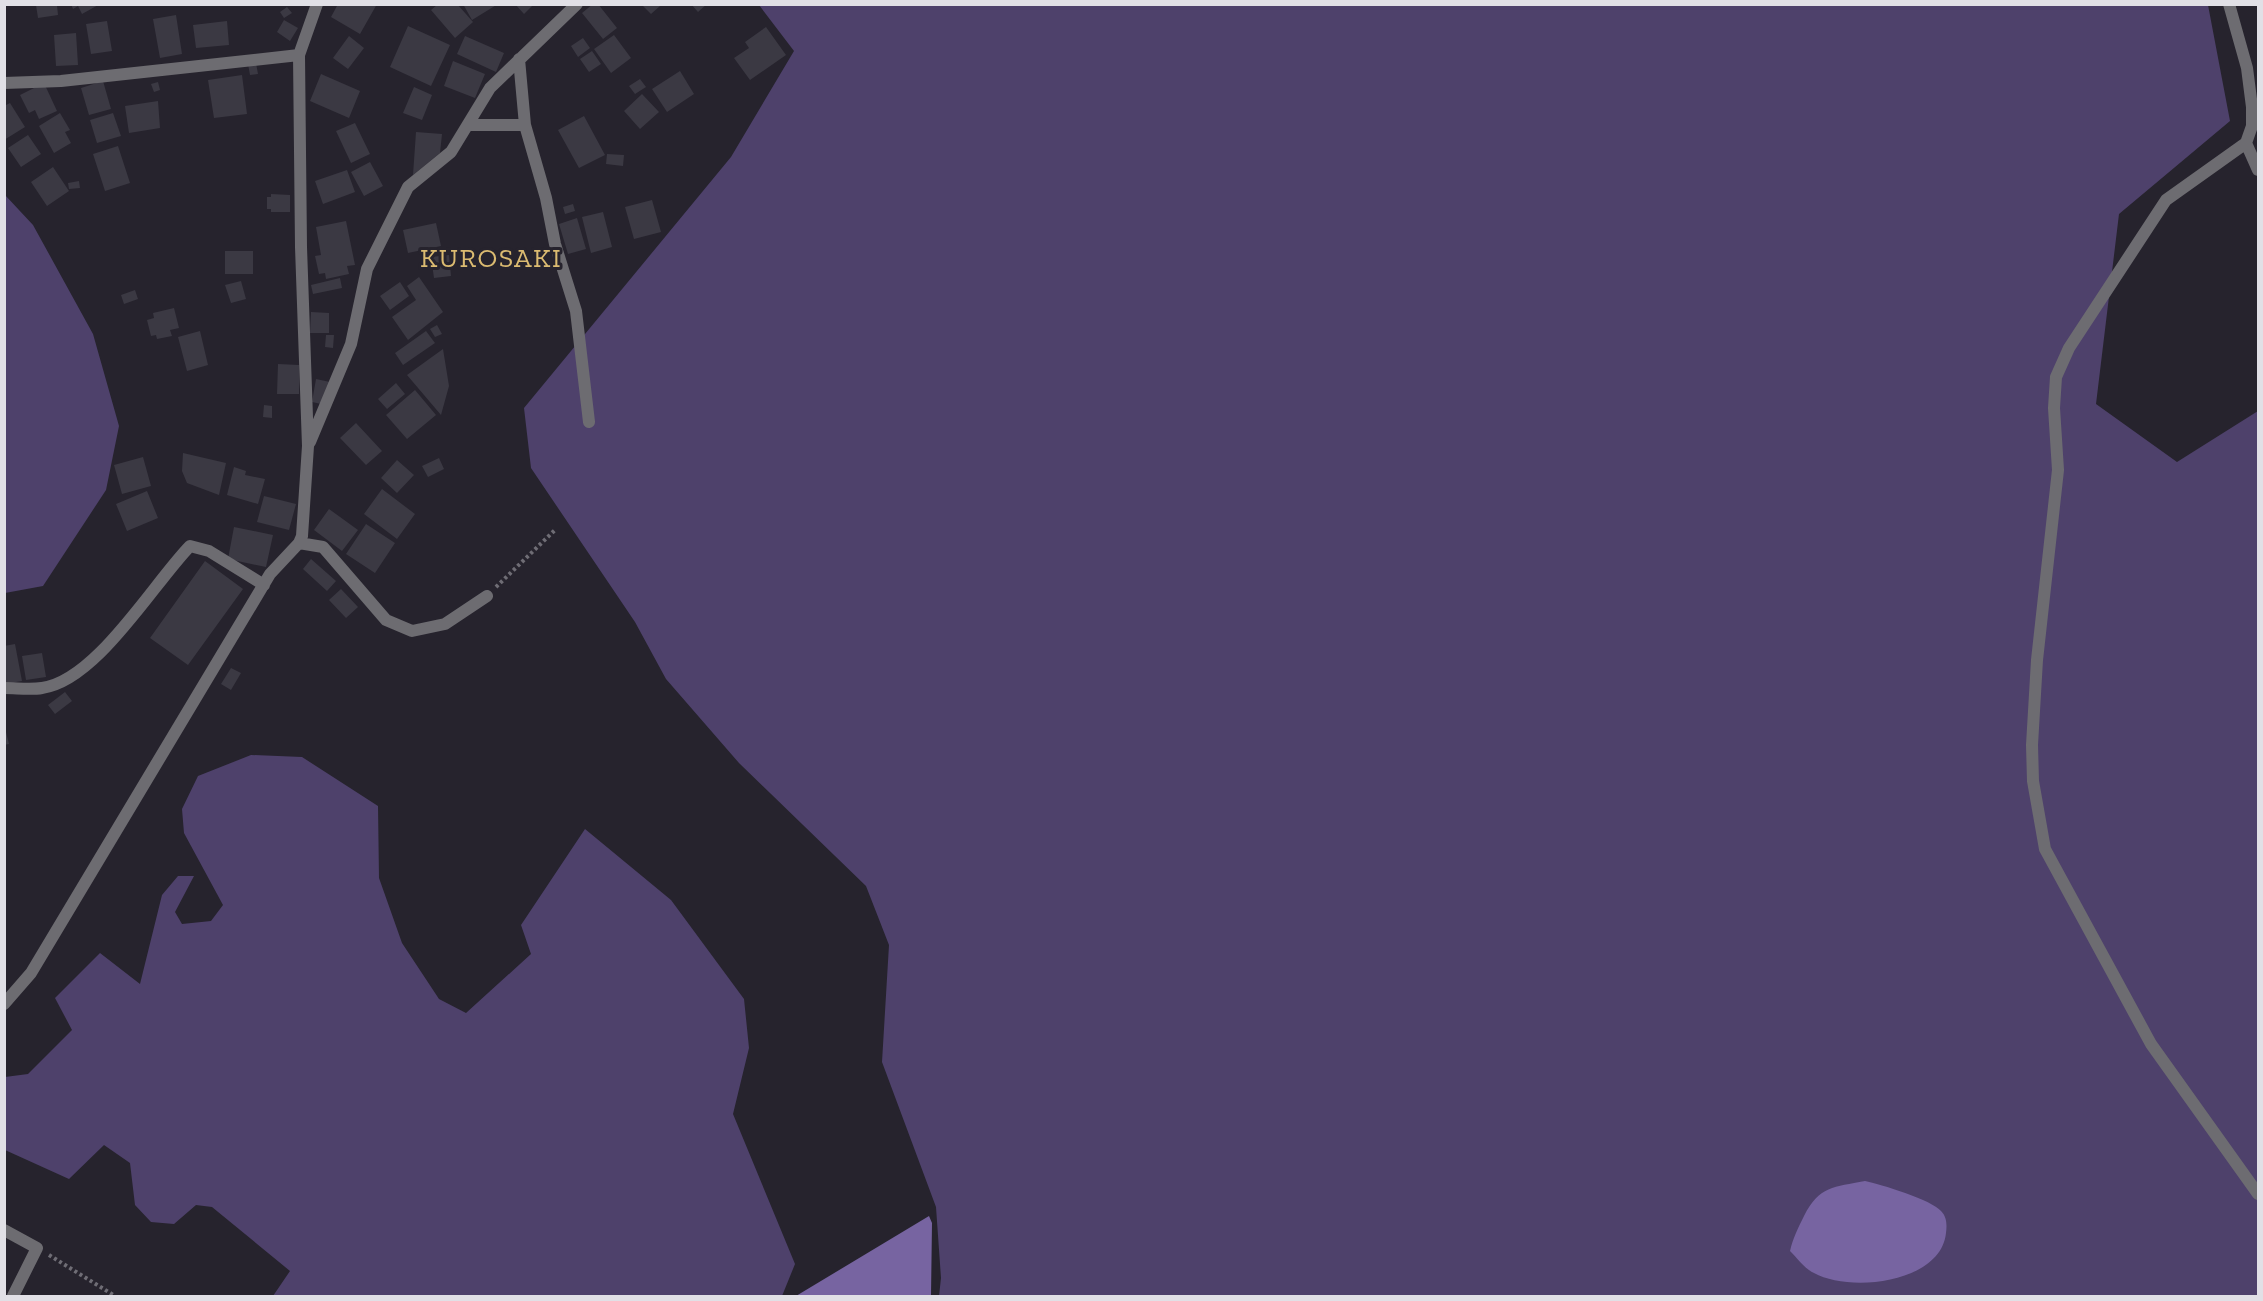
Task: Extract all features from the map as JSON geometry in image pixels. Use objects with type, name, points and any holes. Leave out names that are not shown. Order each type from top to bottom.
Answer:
[{"type":"street","points":[[4,1004],[31,973],[270,574],[299,543],[302,536],[309,446],[301,247],[299,55],[317,4]]},
{"type":"street","points":[[309,446],[351,344],[367,269],[408,187],[451,152],[490,88],[577,4]]},
{"type":"street","points":[[2229,4],[2247,68],[2252,107],[2252,126],[2246,143],[2166,200],[2069,348],[2056,377],[2054,408],[2058,470],[2037,660],[2032,745],[2033,781],[2045,849],[2151,1044],[2259,1194]]},
{"type":"street","points":[[4,83],[61,81],[299,55]]},
{"type":"street","points":[[519,59],[525,124],[546,198],[555,244],[576,311],[589,422]]},
{"type":"street","points":[[468,125],[525,124]]},
{"type":"street","points":[[2246,143],[2259,170]]},
{"type":"street","points":[[299,543],[323,548],[386,620],[412,631],[445,624],[487,596]]},
{"type":"street","points":[[4,688],[43,688],[73,676],[131,620],[168,569],[190,546],[209,551],[264,585]]},
{"type":"street","points":[[4,1230],[37,1248],[13,1296]]},
{"type":"path","points":[[487,596],[555,530]]},
{"type":"path","points":[[37,1248],[115,1296]]},
{"type":"shaded area","points":[[759,5],[2208,5],[2230,121],[2119,214],[2096,404],[2177,462],[2258,411],[2258,1296],[939,1296],[941,1278],[936,1207],[882,1062],[889,945],[866,886],[739,763],[666,679],[635,622],[531,468],[524,408],[731,157],[794,51]]},
{"type":"shaded area","points":[[5,195],[33,225],[93,334],[119,426],[106,490],[43,586],[5,593]]},
{"type":"shaded area","points":[[251,755],[302,757],[378,806],[379,878],[402,943],[439,999],[466,1013],[531,954],[521,925],[585,829],[671,900],[744,999],[749,1048],[733,1114],[795,1264],[782,1296],[273,1296],[290,1271],[212,1207],[196,1205],[174,1224],[151,1222],[135,1205],[130,1163],[104,1145],[69,1179],[5,1150],[5,1077],[28,1074],[72,1030],[55,998],[100,953],[140,984],[162,895],[178,876],[194,876],[175,912],[182,924],[211,921],[223,905],[184,833],[182,809],[198,776]]},
{"type":"shaded area","points":[[1865,1181],[1917,1197],[1941,1211],[1945,1218],[1946,1233],[1940,1250],[1928,1263],[1912,1273],[1892,1279],[1849,1282],[1830,1279],[1811,1271],[1790,1251],[1796,1233],[1810,1206],[1829,1189]]},
{"type":"shaded area","points":[[929,1216],[932,1223],[931,1296],[796,1296]]},
{"type":"building","points":[[71,4],[100,4],[82,14],[78,6],[73,9]]},
{"type":"building","points":[[338,4],[377,4],[360,34],[331,17]]},
{"type":"building","points":[[463,4],[498,4],[472,20]]},
{"type":"building","points":[[515,4],[534,4],[524,14]]},
{"type":"building","points":[[593,4],[598,4],[617,28],[603,39],[582,13]]},
{"type":"building","points":[[659,4],[660,6],[651,14],[643,6]]},
{"type":"building","points":[[691,4],[707,4],[698,12]]},
{"type":"building","points":[[36,5],[57,5],[58,15],[38,18]]},
{"type":"building","points":[[437,5],[458,5],[473,22],[455,38],[431,10]]},
{"type":"building","points":[[287,7],[292,13],[284,18],[280,12]]},
{"type":"building","points":[[176,15],[182,54],[160,58],[153,19]]},
{"type":"building","points":[[284,20],[298,28],[290,41],[277,32]]},
{"type":"building","points":[[107,21],[112,51],[91,54],[86,24]]},
{"type":"building","points":[[227,21],[229,45],[196,48],[193,25]]},
{"type":"building","points":[[408,26],[450,45],[431,86],[390,67]]},
{"type":"building","points":[[766,27],[786,55],[750,80],[734,58],[749,48],[745,42]]},
{"type":"building","points":[[76,33],[78,65],[56,66],[54,35]]},
{"type":"building","points":[[614,35],[631,58],[611,73],[594,49]]},
{"type":"building","points":[[349,36],[364,48],[348,69],[333,58]]},
{"type":"building","points":[[465,36],[504,53],[496,72],[457,54]]},
{"type":"building","points":[[583,38],[590,48],[578,57],[571,46]]},
{"type":"building","points":[[592,51],[601,64],[589,72],[580,59]]},
{"type":"building","points":[[453,61],[485,74],[475,98],[444,86]]},
{"type":"building","points":[[256,63],[258,74],[250,75],[248,64]]},
{"type":"building","points":[[680,71],[694,94],[667,112],[652,89]]},
{"type":"building","points":[[321,74],[360,91],[349,118],[310,101]]},
{"type":"building","points":[[242,75],[247,114],[214,118],[208,80]]},
{"type":"building","points":[[640,79],[646,87],[635,94],[629,86]]},
{"type":"building","points":[[103,81],[111,109],[89,115],[81,88]]},
{"type":"building","points":[[158,82],[160,90],[154,92],[151,84]]},
{"type":"building","points":[[44,83],[57,111],[39,119],[35,110],[29,113],[20,95]]},
{"type":"building","points":[[414,87],[432,95],[422,120],[403,113]]},
{"type":"building","points":[[642,94],[659,112],[640,129],[624,111]]},
{"type":"building","points":[[158,101],[160,128],[129,133],[125,106]]},
{"type":"building","points":[[10,103],[25,127],[4,140],[4,106]]},
{"type":"building","points":[[60,113],[70,130],[65,132],[71,143],[54,153],[39,126]]},
{"type":"building","points":[[113,113],[121,136],[97,143],[90,120]]},
{"type":"building","points":[[584,116],[605,155],[579,168],[558,130]]},
{"type":"building","points":[[355,123],[370,154],[351,163],[336,131]]},
{"type":"building","points":[[416,132],[442,134],[440,153],[413,175]]},
{"type":"building","points":[[28,135],[41,154],[21,167],[8,148]]},
{"type":"building","points":[[118,146],[130,183],[105,191],[93,154]]},
{"type":"building","points":[[607,154],[624,155],[623,166],[606,164]]},
{"type":"building","points":[[370,162],[383,186],[364,196],[351,172]]},
{"type":"building","points":[[53,167],[69,191],[47,206],[31,182]]},
{"type":"building","points":[[347,170],[355,192],[323,204],[315,181]]},
{"type":"building","points":[[79,181],[80,188],[69,189],[68,183]]},
{"type":"building","points":[[271,194],[290,195],[290,212],[271,212],[271,209],[267,209],[267,197],[271,197]]},
{"type":"building","points":[[652,200],[661,232],[634,239],[625,207]]},
{"type":"building","points":[[573,204],[575,211],[565,214],[563,207]]},
{"type":"building","points":[[603,212],[612,247],[591,253],[582,217]]},
{"type":"building","points":[[577,218],[586,249],[568,254],[559,224]]},
{"type":"building","points":[[346,221],[355,265],[347,266],[349,274],[326,279],[325,273],[319,274],[315,256],[321,255],[316,227]]},
{"type":"building","points":[[436,223],[441,246],[408,253],[403,230]]},
{"type":"building","points":[[225,251],[253,251],[253,274],[225,274]]},
{"type":"building","points":[[449,255],[451,276],[434,278],[431,257]]},
{"type":"building","points":[[419,277],[443,312],[408,340],[392,317],[416,300],[407,286]]},
{"type":"building","points":[[340,278],[342,288],[313,294],[311,285]]},
{"type":"building","points":[[241,281],[246,299],[231,303],[225,285]]},
{"type":"building","points":[[400,282],[409,296],[390,310],[380,296]]},
{"type":"building","points":[[135,290],[138,299],[124,304],[121,295]]},
{"type":"building","points":[[174,308],[179,328],[170,330],[172,336],[157,339],[156,335],[151,336],[147,320],[154,318],[153,313]]},
{"type":"building","points":[[311,312],[329,313],[329,333],[310,333]]},
{"type":"building","points":[[437,325],[442,334],[435,337],[430,329]]},
{"type":"building","points":[[200,331],[208,365],[187,371],[178,337]]},
{"type":"building","points":[[426,331],[435,343],[403,365],[395,353]]},
{"type":"building","points":[[326,335],[334,335],[333,348],[325,347]]},
{"type":"building","points":[[443,349],[449,386],[441,415],[407,375]]},
{"type":"building","points":[[278,364],[299,365],[299,394],[277,394]]},
{"type":"building","points":[[316,379],[330,382],[326,405],[312,402]]},
{"type":"building","points":[[396,383],[405,394],[387,409],[378,399]]},
{"type":"building","points":[[415,390],[436,415],[407,439],[386,415]]},
{"type":"building","points":[[264,405],[272,406],[272,418],[263,417]]},
{"type":"building","points":[[356,423],[382,451],[366,465],[340,438]]},
{"type":"building","points":[[183,453],[226,463],[219,495],[187,483],[182,471]]},
{"type":"building","points":[[143,457],[151,486],[122,494],[114,465]]},
{"type":"building","points":[[439,458],[444,469],[428,477],[422,466]]},
{"type":"building","points":[[397,460],[414,475],[397,493],[381,478]]},
{"type":"building","points":[[234,467],[246,471],[245,475],[265,479],[258,504],[227,495]]},
{"type":"building","points":[[382,489],[415,514],[397,539],[364,514]]},
{"type":"building","points":[[147,491],[158,518],[127,531],[116,504]]},
{"type":"building","points":[[264,496],[296,504],[289,530],[257,522]]},
{"type":"building","points":[[329,509],[358,530],[342,551],[314,530]]},
{"type":"building","points":[[366,524],[395,543],[375,573],[346,554]]},
{"type":"building","points":[[234,527],[273,535],[266,567],[228,559]]},
{"type":"building","points":[[311,559],[336,581],[327,591],[303,569]]},
{"type":"building","points":[[205,561],[243,589],[188,665],[150,638]]},
{"type":"building","points":[[341,589],[358,607],[346,618],[329,600]]},
{"type":"building","points":[[15,644],[22,681],[4,684],[4,646]]},
{"type":"building","points":[[42,653],[46,677],[26,680],[22,656]]},
{"type":"building","points":[[231,668],[241,673],[231,690],[221,684]]},
{"type":"building","points":[[65,692],[72,701],[55,714],[48,705]]},
{"type":"building","points":[[4,724],[9,744],[4,745]]},
{"type":"district","name":"KUROSAKI","points":[[491,258]]}]
